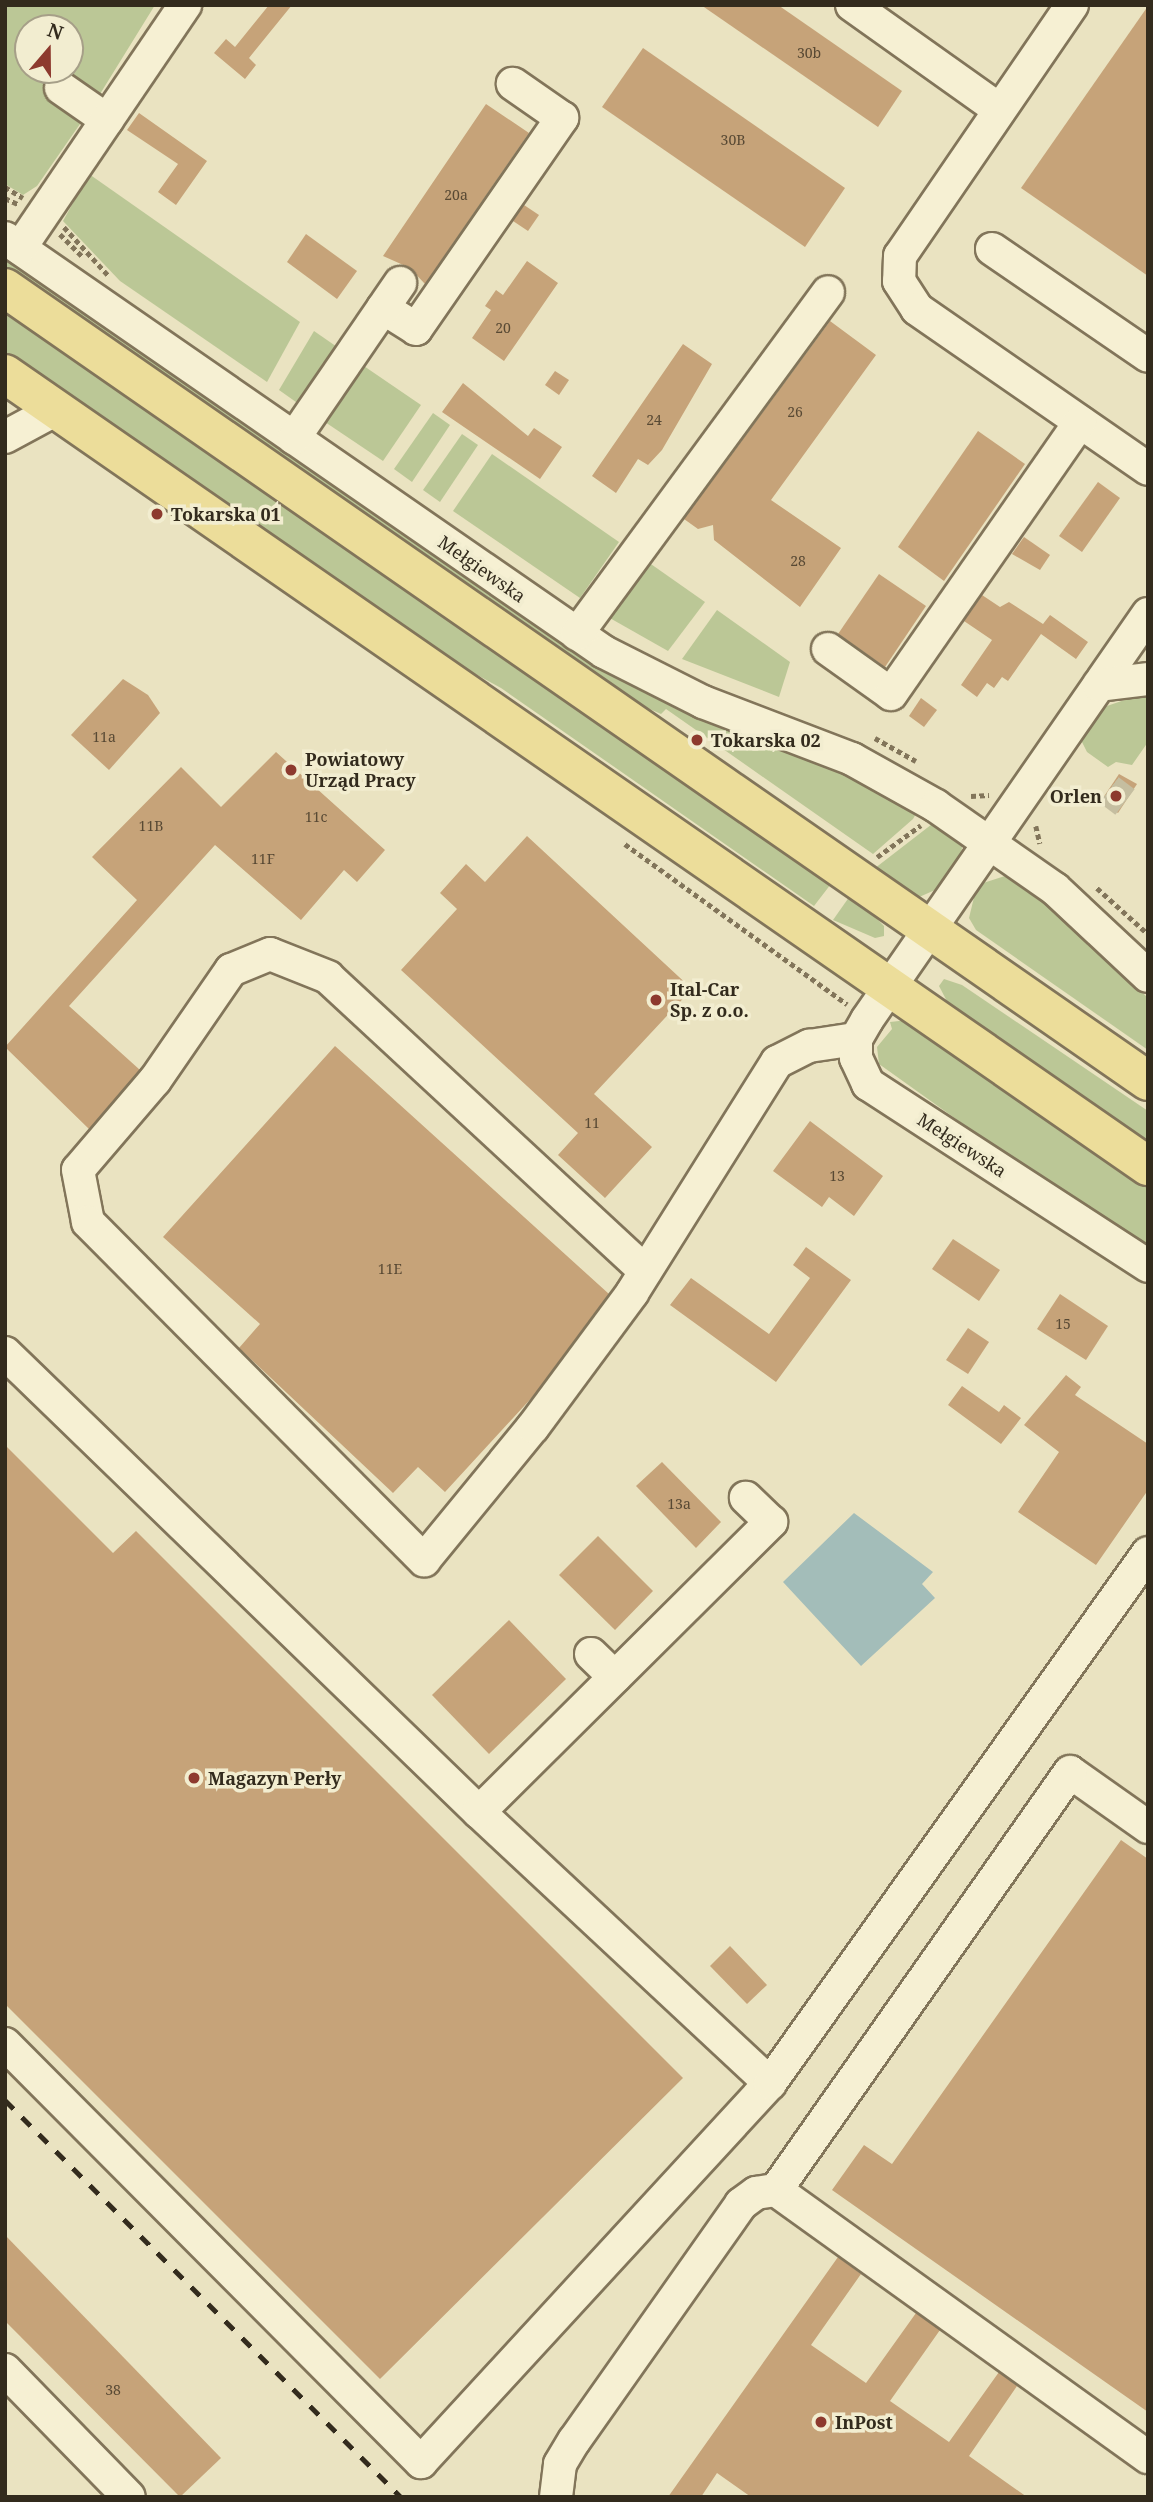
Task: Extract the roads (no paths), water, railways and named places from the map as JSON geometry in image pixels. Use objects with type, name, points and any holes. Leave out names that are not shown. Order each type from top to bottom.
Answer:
[{"type":"main road","points":[[5,288],[1148,1080]]},
{"type":"main road","points":[[5,374],[1148,1166]]},
{"type":"street","points":[[12,244],[107,120],[185,5]]},
{"type":"street","points":[[852,5],[1000,110]]},
{"type":"street","points":[[1072,5],[900,256],[899,281],[916,309],[1148,470]]},
{"type":"street","points":[[294,438],[391,295],[416,329],[562,118],[513,84]]},
{"type":"street","points":[[61,88],[107,120]]},
{"type":"street","name":"Mełgiewska","points":[[12,244],[577,634],[681,693],[871,769],[990,843],[1095,922],[1148,976]]},
{"type":"street","points":[[992,249],[1148,356]]},
{"type":"street","points":[[577,634],[828,292]]},
{"type":"street","points":[[5,437],[57,409]]},
{"type":"street","points":[[828,649],[891,694],[1080,422]]},
{"type":"street","points":[[645,1271],[328,977],[270,954],[231,970],[155,1080],[78,1170],[89,1222],[424,1560],[533,1427],[645,1271],[778,1062],[809,1046],[856,1039],[1148,614]]},
{"type":"street","points":[[1098,685],[1148,679]]},
{"type":"street","name":"Mełgiewska","points":[[856,1039],[856,1058],[869,1084],[1148,1266]]},
{"type":"street","points":[[5,1353],[479,1812],[770,2083]]},
{"type":"street","points":[[479,1812],[771,1522],[746,1498]]},
{"type":"street","points":[[5,2044],[421,2462],[770,2083],[1148,1553]]},
{"type":"street","points":[[591,1654],[615,1677]]},
{"type":"street","points":[[776,2190],[1070,1772],[1148,1826]]},
{"type":"street","points":[[556,2497],[560,2464],[574,2441],[741,2204],[756,2193],[776,2190],[1148,2457]]},
{"type":"street","points":[[5,2370],[130,2497]]},
{"type":"water","points":[[854,1513],[933,1572],[922,1584],[935,1598],[861,1666],[783,1582]]},
{"type":"tunnel","points":[[1109,790],[1125,802]]},
{"type":"railway","points":[[5,2100],[401,2497]]},
{"type":"place","name":"Tokarska 01","points":[[157,514]]},
{"type":"place","name":"Tokarska 02","points":[[697,740]]},
{"type":"place","name":"Powiatowy Urząd Pracy","points":[[291,770]]},
{"type":"place","name":"Orlen","points":[[1116,796]]},
{"type":"place","name":"Ital-Car Sp. z o.o.","points":[[656,1000]]},
{"type":"place","name":"Magazyn Perły","points":[[194,1778]]},
{"type":"place","name":"InPost","points":[[821,2422]]}]
